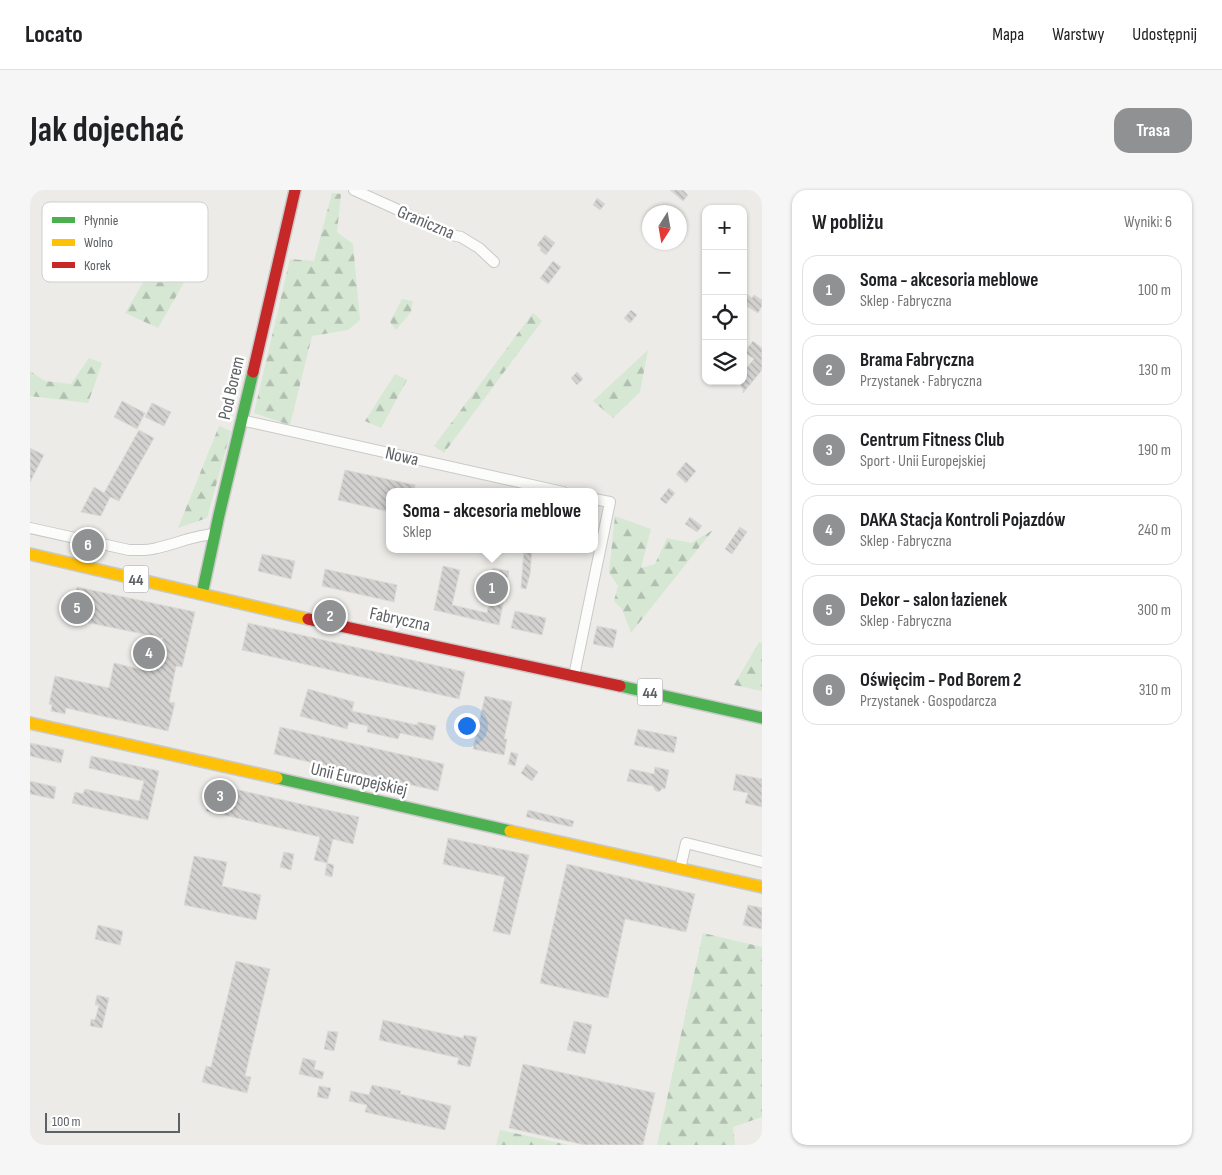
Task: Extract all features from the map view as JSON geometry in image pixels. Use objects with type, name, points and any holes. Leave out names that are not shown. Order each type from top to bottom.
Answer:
[{"type":"street","name":"Pod Borem","points":[[202,594],[214,534],[294,190]]},
{"type":"street","name":"Graniczna","points":[[354,190],[447,234],[461,237],[494,262]]},
{"type":"street","name":"Nowa","points":[[241,420],[546,488]]},
{"type":"street","points":[[574,676],[610,502],[598,500]]},
{"type":"street","points":[[30,528],[129,550],[152,549],[214,534]]},
{"type":"street","name":"Fabryczna","points":[[30,554],[762,718]]},
{"type":"street","name":"Unii Europejskiej","points":[[30,723],[762,887]]},
{"type":"street","points":[[680,869],[686,843],[762,862]]},
{"type":"green space","points":[[332,193],[341,194],[337,232],[353,244],[360,320],[348,330],[312,336],[290,425],[254,413],[290,259],[314,261]]},
{"type":"green space","points":[[143,282],[184,282],[158,328],[125,313]]},
{"type":"green space","points":[[402,299],[413,301],[411,312],[396,330],[390,322]]},
{"type":"green space","points":[[533,313],[542,321],[444,453],[434,446]]},
{"type":"green space","points":[[648,350],[640,392],[613,418],[593,401]]},
{"type":"green space","points":[[89,358],[102,363],[88,403],[30,396],[30,371],[45,381],[71,384]]},
{"type":"green space","points":[[395,374],[407,380],[381,428],[365,421]]},
{"type":"green space","points":[[219,426],[231,431],[207,518],[178,528]]},
{"type":"green space","points":[[615,516],[651,529],[641,568],[655,564],[667,538],[691,543],[713,530],[631,633],[622,609],[614,601],[618,586],[609,572]]},
{"type":"green space","points":[[759,642],[762,643],[762,691],[734,685]]},
{"type":"green space","points":[[703,933],[762,947],[762,1117],[733,1127],[735,1145],[657,1145]]},
{"type":"green space","points":[[500,1130],[569,1145],[496,1145]]},
{"type":"building","points":[[670,190],[683,190],[688,195],[683,201]]},
{"type":"building","points":[[597,198],[605,204],[600,210],[593,205]]},
{"type":"building","points":[[545,235],[555,243],[546,255],[537,245]]},
{"type":"building","points":[[553,261],[561,267],[548,284],[540,278]]},
{"type":"building","points":[[747,294],[752,298],[754,295],[762,300],[762,306],[758,313],[747,306]]},
{"type":"building","points":[[631,310],[637,315],[630,323],[624,318]]},
{"type":"building","points":[[753,341],[762,348],[762,370],[743,393],[743,389],[740,386],[747,385],[747,367],[754,359],[747,354],[747,348]]},
{"type":"building","points":[[577,372],[583,379],[577,385],[571,378]]},
{"type":"building","points":[[122,401],[145,413],[137,429],[114,417]]},
{"type":"building","points":[[152,403],[171,412],[164,426],[145,417]]},
{"type":"building","points":[[139,430],[154,438],[119,501],[110,497],[101,516],[81,512],[94,487],[104,493]]},
{"type":"building","points":[[30,448],[44,455],[30,482]]},
{"type":"building","points":[[686,462],[696,471],[686,483],[676,474]]},
{"type":"building","points":[[345,470],[415,485],[415,488],[386,488],[386,511],[338,500]]},
{"type":"building","points":[[669,488],[675,493],[666,504],[660,499]]},
{"type":"building","points":[[690,517],[702,526],[697,532],[685,524]]},
{"type":"building","points":[[740,527],[747,532],[732,554],[725,549]]},
{"type":"building","points":[[524,553],[532,553],[530,574],[526,589],[521,588]]},
{"type":"building","points":[[262,554],[295,561],[291,579],[258,571]]},
{"type":"building","points":[[443,566],[460,570],[452,605],[487,613],[491,595],[488,595],[493,568],[509,571],[499,625],[434,610]]},
{"type":"building","points":[[325,569],[397,585],[394,602],[322,586]]},
{"type":"building","points":[[77,587],[195,612],[182,667],[176,666],[169,702],[175,703],[168,731],[66,708],[65,714],[51,711],[52,705],[49,704],[55,676],[109,688],[114,663],[139,669],[144,649],[160,652],[163,638],[70,619]]},
{"type":"building","points":[[515,611],[546,618],[542,635],[511,628]]},
{"type":"building","points":[[248,623],[465,672],[459,699],[242,650]]},
{"type":"building","points":[[597,626],[617,630],[613,648],[593,644]]},
{"type":"building","points":[[308,689],[354,702],[352,711],[417,725],[418,722],[436,726],[433,740],[400,733],[398,739],[367,732],[368,726],[349,722],[347,729],[300,716]]},
{"type":"building","points":[[485,696],[512,702],[504,739],[507,739],[504,755],[473,749]]},
{"type":"building","points":[[280,727],[444,764],[438,791],[274,754]]},
{"type":"building","points":[[638,729],[677,737],[674,753],[634,745]]},
{"type":"building","points":[[30,743],[64,750],[61,763],[30,756]]},
{"type":"building","points":[[511,752],[518,754],[515,766],[508,764]]},
{"type":"building","points":[[91,756],[159,771],[148,820],[72,803],[75,792],[83,794],[85,789],[139,801],[144,781],[89,768]]},
{"type":"building","points":[[527,764],[538,772],[532,781],[521,773]]},
{"type":"building","points":[[655,767],[669,770],[665,789],[663,788],[658,792],[653,786],[627,781],[630,769],[654,774]]},
{"type":"building","points":[[736,774],[762,779],[762,807],[745,803],[748,793],[733,790]]},
{"type":"building","points":[[30,781],[56,787],[54,799],[30,794]]},
{"type":"building","points":[[212,784],[359,817],[353,844],[333,839],[327,863],[314,860],[320,837],[206,811]]},
{"type":"building","points":[[528,810],[574,821],[572,827],[526,817]]},
{"type":"building","points":[[448,838],[529,855],[510,935],[493,931],[505,877],[443,864]]},
{"type":"building","points":[[284,852],[294,854],[291,870],[280,867]]},
{"type":"building","points":[[194,856],[227,862],[222,886],[261,895],[256,920],[184,905]]},
{"type":"building","points":[[327,863],[334,865],[332,877],[325,875]]},
{"type":"building","points":[[567,864],[695,894],[686,932],[625,919],[608,998],[540,983]]},
{"type":"building","points":[[748,905],[762,908],[762,929],[743,925]]},
{"type":"building","points":[[98,925],[123,931],[120,945],[95,939]]},
{"type":"building","points":[[236,961],[270,969],[245,1076],[251,1077],[247,1093],[202,1082],[206,1066],[211,1067]]},
{"type":"building","points":[[97,995],[109,998],[102,1028],[90,1026],[91,1019],[95,1020],[99,1005],[95,1005]]},
{"type":"building","points":[[383,1020],[463,1038],[464,1035],[477,1037],[470,1067],[457,1064],[459,1058],[379,1040]]},
{"type":"building","points":[[574,1021],[592,1025],[585,1054],[567,1050]]},
{"type":"building","points":[[328,1031],[338,1032],[334,1051],[324,1049]]},
{"type":"building","points":[[303,1058],[316,1061],[314,1069],[324,1072],[322,1079],[299,1074]]},
{"type":"building","points":[[523,1064],[655,1093],[643,1145],[585,1145],[509,1128]]},
{"type":"building","points":[[372,1085],[401,1091],[400,1094],[451,1106],[445,1130],[365,1112],[367,1105],[349,1101],[351,1091],[369,1095]]},
{"type":"building","points":[[319,1086],[331,1088],[328,1099],[317,1097]]},
{"type":"traffic: fast","points":[[202,594],[253,372]]},
{"type":"traffic: fast","points":[[620,686],[762,718]]},
{"type":"traffic: fast","points":[[277,778],[510,831]]},
{"type":"traffic: slow","points":[[30,554],[308,619]]},
{"type":"traffic: slow","points":[[30,723],[277,778]]},
{"type":"traffic: slow","points":[[510,831],[762,887]]},
{"type":"traffic: jam","points":[[253,372],[295,190]]},
{"type":"traffic: jam","points":[[308,619],[620,686]]},
{"type":"place","name":"Oświęcim - Pod Borem 2","points":[[88,545]]},
{"type":"place","name":"Soma - akcesoria meblowe","points":[[492,588]]},
{"type":"place","name":"Dekor - salon łazienek","points":[[77,608]]},
{"type":"place","name":"Brama Fabryczna","points":[[330,616]]},
{"type":"place","name":"DAKA Stacja Kontroli Pojazdów","points":[[149,653]]},
{"type":"place","name":"Centrum Fitness Club","points":[[220,796]]}]
